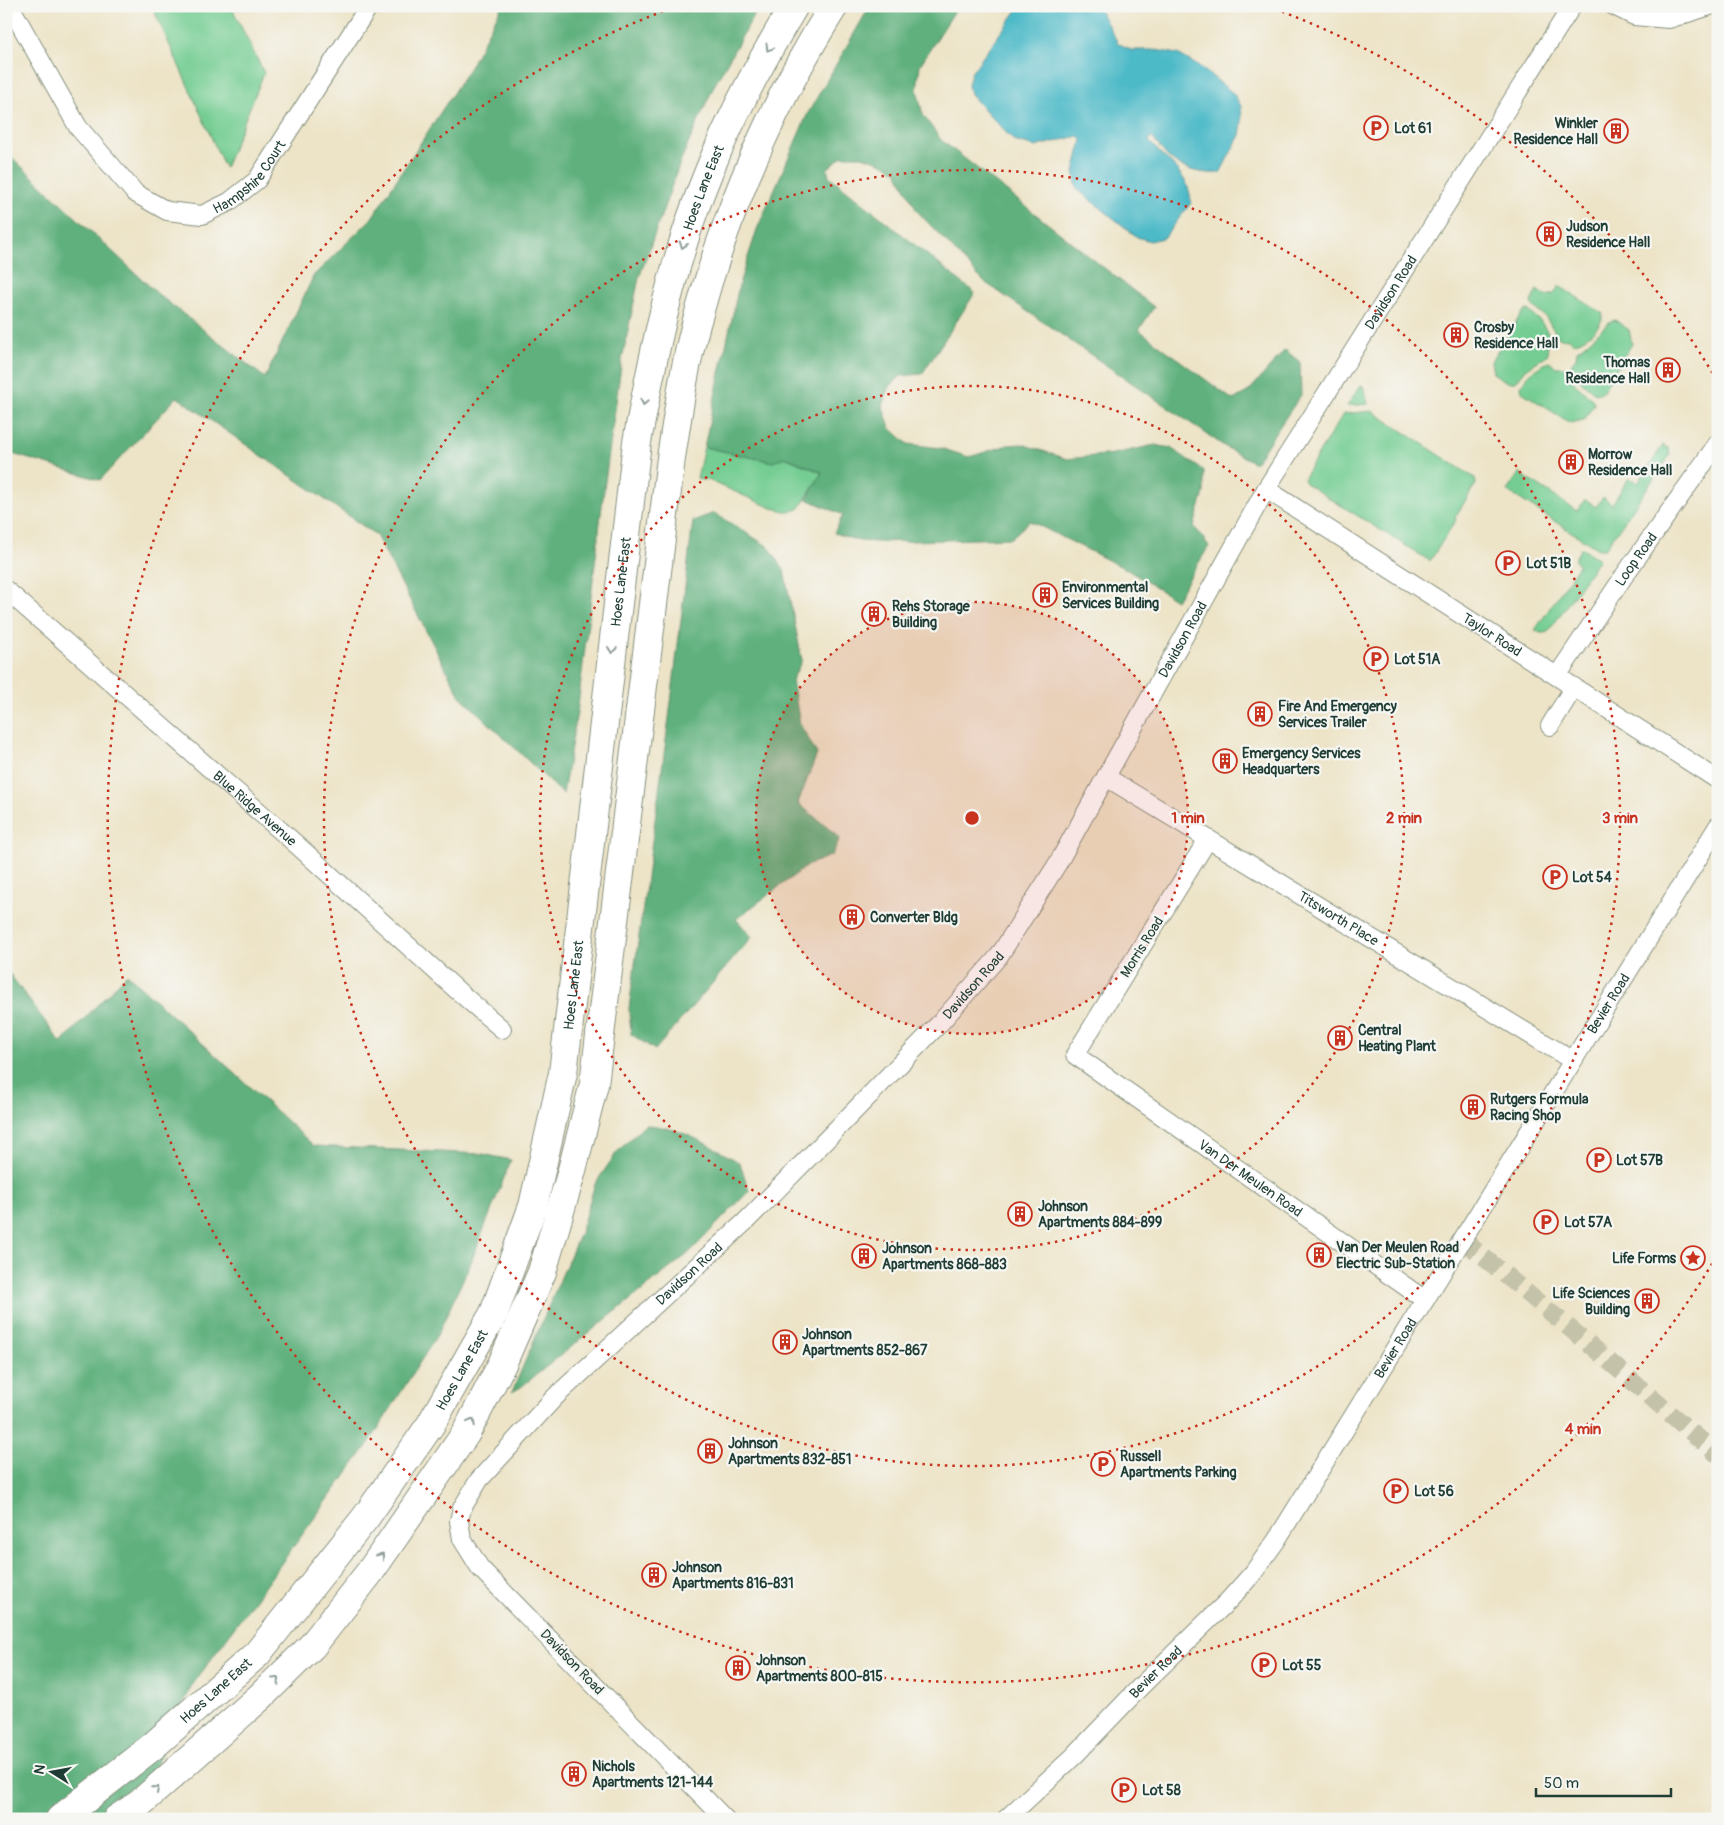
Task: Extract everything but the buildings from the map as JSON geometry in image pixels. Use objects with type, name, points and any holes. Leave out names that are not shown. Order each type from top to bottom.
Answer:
[{"type":"highway","name":"Hoes Lane East","points":[[60,1819],[153,1746],[257,1654],[366,1518],[431,1424],[494,1313],[533,1206],[563,1073],[637,442],[651,363],[668,293],[709,171],[761,62],[794,6]]},
{"type":"highway","points":[[118,1819],[138,1805],[260,1697],[312,1646],[370,1572],[466,1433],[502,1364],[542,1272],[571,1174],[594,1084],[680,394],[696,325],[720,243],[742,185],[768,125],[795,73],[834,6]]},
{"type":"street","name":"Hampshire Court","points":[[10,6],[78,128],[135,193],[167,211],[202,215],[229,202],[257,180],[365,8]]},
{"type":"street","name":"Davidson Road","points":[[725,1819],[480,1568],[462,1539],[459,1521],[462,1508],[479,1480],[555,1397],[745,1222],[940,1023],[998,956],[1058,863],[1266,489],[1572,6]]},
{"type":"street","points":[[1614,6],[1634,16],[1669,19],[1710,6]]},
{"type":"street","name":"Loop Road","points":[[1557,676],[1626,573],[1718,443]]},
{"type":"street","name":"Taylor Road","points":[[1266,489],[1718,780]]},
{"type":"street","name":"Blue Ridge Avenue","points":[[6,590],[290,838],[458,992],[502,1029]]},
{"type":"street","points":[[1550,726],[1574,688]]},
{"type":"street","name":"Titsworth Place","points":[[1106,777],[1572,1060]]},
{"type":"street","name":"Bevier Road","points":[[1006,1819],[1074,1756],[1143,1684],[1229,1600],[1253,1573],[1276,1541],[1718,826]]},
{"type":"street","name":"Morris Road","points":[[1075,1055],[1208,839]]},
{"type":"street","name":"Van Der Meulen Road","points":[[1075,1055],[1425,1300]]},
{"type":"green space","points":[[152,6],[231,6],[264,73],[225,168]]},
{"type":"green space","points":[[502,6],[759,6],[714,86],[681,160],[639,278],[622,359],[604,489],[578,706],[563,794],[460,696],[376,535],[177,397],[100,480],[6,452],[6,152],[159,295],[265,378],[314,275],[371,219],[470,67]]},
{"type":"green space","points":[[870,6],[958,6],[920,65],[917,90],[923,115],[941,140],[1154,307],[1139,330],[1233,400],[1249,391],[1285,350],[1300,362],[1301,395],[1255,463],[1227,448],[983,281],[917,211],[897,172],[883,163],[862,156],[842,156],[827,169],[829,176],[975,293],[922,374],[901,376],[888,388],[883,407],[890,428],[908,444],[940,448],[969,457],[1008,445],[1022,444],[1067,459],[1113,454],[1155,445],[1171,448],[1204,471],[1204,493],[1194,526],[1209,546],[1176,600],[1126,569],[1030,521],[1011,538],[878,542],[859,541],[834,533],[843,515],[807,499],[822,472],[785,457],[773,462],[704,447],[740,281],[758,227],[808,113]]},
{"type":"green space","points":[[1559,286],[1603,315],[1602,320],[1592,332],[1574,343],[1569,339],[1559,338],[1546,318],[1531,302],[1537,290],[1546,296],[1554,294]]},
{"type":"green space","points":[[1528,310],[1541,322],[1553,340],[1548,345],[1547,355],[1526,369],[1516,382],[1507,382],[1493,373],[1491,361],[1522,313]]},
{"type":"green space","points":[[1615,320],[1629,330],[1632,344],[1602,392],[1596,394],[1582,382],[1571,364],[1576,358],[1577,350]]},
{"type":"green space","points":[[1549,362],[1556,367],[1565,367],[1575,384],[1593,400],[1594,404],[1584,420],[1570,423],[1522,392],[1521,386],[1529,374]]},
{"type":"green space","points":[[1361,385],[1363,386],[1368,404],[1347,406]]},
{"type":"green space","points":[[1372,411],[1475,478],[1476,484],[1430,561],[1305,483],[1303,479],[1343,414]]},
{"type":"green space","points":[[1663,445],[1669,449],[1670,455],[1605,549],[1598,549],[1507,491],[1519,473],[1577,511],[1585,500],[1596,507],[1603,497],[1612,504],[1629,478],[1638,483]]},
{"type":"green space","points":[[704,447],[773,462],[784,457],[822,473],[799,509],[789,512],[772,508],[708,480],[697,478]]},
{"type":"green space","points":[[714,513],[769,547],[784,570],[802,660],[792,680],[800,724],[817,754],[798,803],[840,838],[832,855],[808,865],[736,919],[752,937],[655,1050],[631,1034],[629,1008],[669,718],[693,521]]},
{"type":"green space","points":[[1581,548],[1599,559],[1549,631],[1544,633],[1535,630],[1579,565],[1574,560]]},
{"type":"green space","points":[[6,969],[61,1043],[127,974],[314,1146],[483,1154],[511,1160],[471,1262],[439,1332],[367,1446],[191,1687],[138,1805],[143,1819],[6,1819]]},
{"type":"green space","points":[[645,1125],[658,1126],[682,1133],[740,1163],[749,1191],[689,1253],[521,1387],[512,1392],[580,1233],[595,1184],[617,1152]]},
{"type":"water","points":[[1020,6],[1094,6],[1100,11],[1118,43],[1131,50],[1156,50],[1178,54],[1200,67],[1233,93],[1241,106],[1242,123],[1240,135],[1220,173],[1198,172],[1184,168],[1166,155],[1151,136],[1149,141],[1182,176],[1190,193],[1191,203],[1164,238],[1150,241],[1137,237],[1077,189],[1074,173],[1082,140],[1078,136],[1035,147],[1014,141],[970,94],[968,85],[971,73]]},
{"type":"tunnel","points":[[1463,1240],[1596,1350],[1718,1455]]},
{"type":"place","name":"Lot 61","points":[[1376,128]]},
{"type":"place","name":"Winkler Residence Hall","points":[[1616,131]]},
{"type":"place","name":"Judson Residence Hall","points":[[1549,234]]},
{"type":"place","name":"Crosby Residence Hall","points":[[1456,335]]},
{"type":"place","name":"Thomas Residence Hall","points":[[1668,370]]},
{"type":"place","name":"Morrow Residence Hall","points":[[1571,462]]},
{"type":"place","name":"Lot 51B","points":[[1508,563]]},
{"type":"place","name":"Environmental Services Building","points":[[1045,595]]},
{"type":"place","name":"Rehs Storage Building","points":[[874,614]]},
{"type":"place","name":"Lot 51A","points":[[1376,659]]},
{"type":"place","name":"Fire And Emergency Services Trailer","points":[[1260,714]]},
{"type":"place","name":"Emergency Services Headquarters","points":[[1225,761]]},
{"type":"place","name":"Lot 54","points":[[1555,877]]},
{"type":"place","name":"Converter Bldg","points":[[852,917]]},
{"type":"place","name":"Central Heating Plant","points":[[1340,1038]]},
{"type":"place","name":"Rutgers Formula Racing Shop","points":[[1473,1107]]},
{"type":"place","name":"Lot 57B","points":[[1599,1160]]},
{"type":"place","name":"Johnson Apartments 884-899","points":[[1020,1214]]},
{"type":"place","name":"Lot 57A","points":[[1546,1222]]},
{"type":"place","name":"Van Der Meulen Road Electric Sub-Station","points":[[1319,1255]]},
{"type":"place","name":"Johnson Apartments 868-883","points":[[864,1256]]},
{"type":"place","name":"Life Forms","points":[[1693,1258]]},
{"type":"place","name":"Life Sciences Building","points":[[1647,1301]]},
{"type":"place","name":"Johnson Apartments 852-867","points":[[785,1342]]},
{"type":"place","name":"Johnson Apartments 832-851","points":[[710,1451]]},
{"type":"place","name":"Russell Apartments Parking","points":[[1103,1464]]},
{"type":"place","name":"Lot 56","points":[[1396,1491]]},
{"type":"place","name":"Johnson Apartments 816-831","points":[[654,1575]]},
{"type":"place","name":"Lot 55","points":[[1264,1665]]},
{"type":"place","name":"Johnson Apartments 800-815","points":[[738,1668]]},
{"type":"place","name":"Nichols Apartments 121-144","points":[[574,1774]]},
{"type":"place","name":"Lot 58","points":[[1124,1790]]}]
